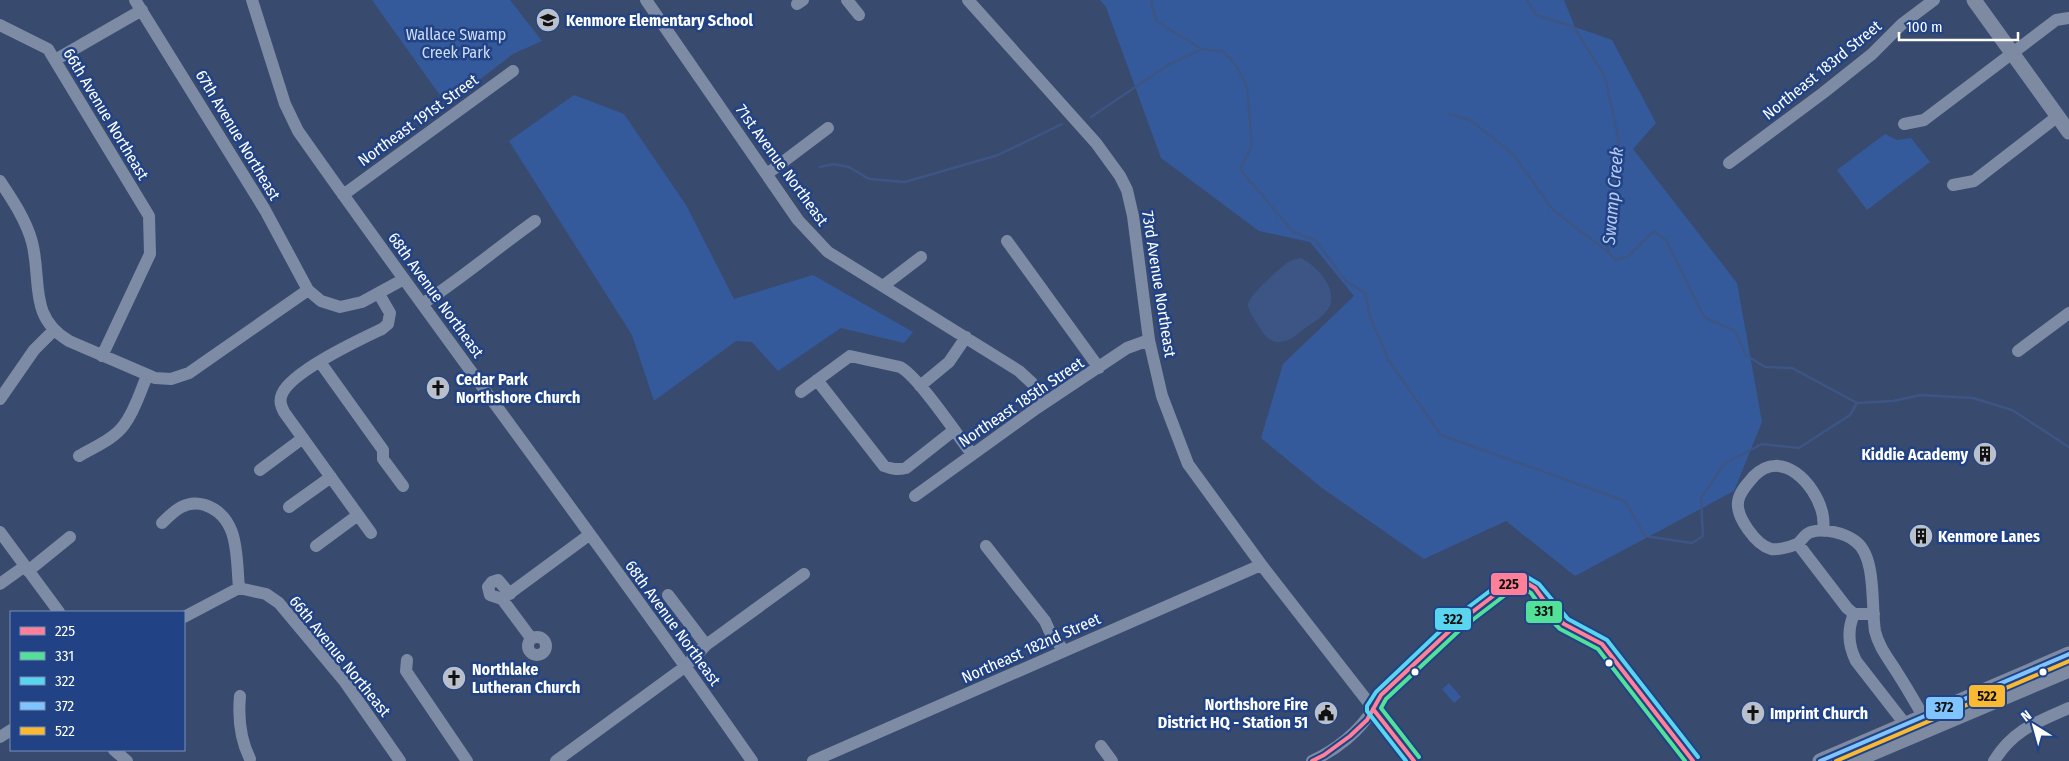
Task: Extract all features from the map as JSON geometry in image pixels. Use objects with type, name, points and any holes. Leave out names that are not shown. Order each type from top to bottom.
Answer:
[{"type":"main road","points":[[1974,0],[2069,132]]},
{"type":"main road","points":[[1820,761],[2069,654]]},
{"type":"main road","points":[[1854,761],[2069,670]]},
{"type":"street","name":"68th Avenue Northeast","points":[[252,0],[285,104],[298,131],[589,535],[686,666],[752,761]]},
{"type":"street","name":"71st Avenue Northeast","points":[[646,0],[798,220],[828,252],[1019,371],[1032,383],[1046,402]]},
{"type":"street","points":[[847,0],[858,15]]},
{"type":"street","name":"73rd Avenue Northeast","points":[[968,0],[1096,143],[1120,176],[1127,190],[1133,216],[1148,340],[1162,396],[1188,464],[1261,565],[1414,761]]},
{"type":"street","name":"Northeast 183rd Street","points":[[1729,163],[1824,93],[1872,54],[1902,24],[1934,0]]},
{"type":"street","points":[[55,60],[138,5]]},
{"type":"street","name":"67th Avenue Northeast","points":[[138,5],[265,210],[308,290]]},
{"type":"street","points":[[1904,124],[1924,120],[2056,20],[2069,18]]},
{"type":"street","name":"66th Avenue Northeast","points":[[0,26],[48,49],[149,216],[150,254],[102,356]]},
{"type":"street","name":"Northeast 191st Street","points":[[343,195],[512,71]]},
{"type":"street","points":[[1953,185],[1974,182],[2058,116]]},
{"type":"street","points":[[767,174],[828,128]]},
{"type":"street","points":[[0,180],[28,230],[34,250],[41,308],[47,322],[68,341],[147,376],[164,380],[178,378],[189,373],[308,290],[321,301],[340,307],[362,302],[404,279]]},
{"type":"street","points":[[422,304],[447,288],[535,221]]},
{"type":"street","points":[[1007,241],[1099,368]]},
{"type":"street","points":[[883,286],[921,257]]},
{"type":"street","points":[[371,533],[284,412],[280,401],[283,393],[291,383],[320,362],[388,324],[390,313],[379,294]]},
{"type":"street","points":[[2018,350],[2069,313]]},
{"type":"street","points":[[0,399],[30,354],[54,330]]},
{"type":"street","points":[[917,383],[949,362],[963,335]]},
{"type":"street","name":"Northeast 185th Street","points":[[915,496],[1046,402],[1126,348],[1148,340]]},
{"type":"street","points":[[801,392],[850,356],[900,367],[906,370],[917,383],[972,454]]},
{"type":"street","points":[[320,362],[384,450],[383,459],[404,486]]},
{"type":"street","points":[[79,456],[110,438],[123,427],[132,413],[147,376]]},
{"type":"street","points":[[818,380],[884,466],[894,469],[906,468],[953,431]]},
{"type":"street","points":[[260,470],[303,438]]},
{"type":"street","points":[[1824,531],[1822,513],[1818,501],[1798,474],[1786,467],[1776,464],[1756,474],[1745,486],[1738,500],[1738,512],[1753,535],[1770,549],[1780,549],[1798,544],[1804,536],[1812,532],[1824,531],[1847,536],[1857,541],[1862,548],[1869,568],[1880,647],[1898,673],[1923,716]]},
{"type":"street","points":[[289,507],[331,477]]},
{"type":"street","points":[[162,523],[176,510],[188,504],[201,504],[215,508],[226,518],[233,532],[239,588],[185,616]]},
{"type":"street","points":[[316,546],[358,515]]},
{"type":"street","points":[[0,532],[58,611]]},
{"type":"street","points":[[532,638],[506,597],[589,535]]},
{"type":"street","points":[[0,584],[70,538]]},
{"type":"street","points":[[1798,544],[1847,608],[1854,614],[1874,614]]},
{"type":"street","points":[[986,546],[1045,621],[1050,632],[1064,651]]},
{"type":"street","name":"Northeast 182nd Street","points":[[813,761],[1261,565]]},
{"type":"street","points":[[556,761],[686,666],[706,645],[804,574]]},
{"type":"street","name":"66th Avenue Northeast","points":[[239,588],[266,594],[279,603],[345,682],[400,761]]},
{"type":"street","points":[[668,595],[706,645]]},
{"type":"street","points":[[1854,614],[1849,625],[1851,652],[1905,724]]},
{"type":"street","points":[[407,660],[406,671],[467,761]]},
{"type":"street","points":[[240,696],[238,714],[244,746],[253,760]]},
{"type":"street","points":[[1994,761],[2018,732],[2069,708]]},
{"type":"street","points":[[1312,761],[1324,755],[1350,736],[1367,720],[1373,709]]},
{"type":"street","points":[[1101,746],[1112,761]]},
{"type":"street","points":[[115,751],[128,761]]},
{"type":"green space","name":"Wallace Swamp Creek Park","points":[[372,0],[510,0],[542,41],[513,54],[447,105]]},
{"type":"green space","points":[[1100,0],[1564,0],[1575,27],[1612,40],[1656,123],[1633,149],[1737,283],[1762,422],[1734,491],[1575,576],[1506,521],[1424,559],[1322,488],[1261,438],[1283,364],[1354,296],[1310,242],[1259,231],[1161,158],[1106,7]]},
{"type":"green space","points":[[574,95],[624,114],[686,205],[734,299],[813,275],[913,332],[904,343],[841,328],[778,371],[752,342],[736,341],[654,401],[632,335],[509,141]]},
{"type":"green space","points":[[1885,134],[1897,140],[1911,138],[1930,162],[1867,210],[1837,170]]},
{"type":"green space","points":[[1449,683],[1461,697],[1454,703],[1442,689]]},
{"type":"shaded area","points":[[1301,258],[1315,268],[1326,282],[1330,290],[1330,306],[1321,317],[1292,338],[1281,342],[1273,341],[1262,332],[1248,305],[1258,289],[1277,271],[1289,262]]},
{"type":"waterway","points":[[1151,0],[1156,21],[1202,49]]},
{"type":"waterway","name":"Swamp Creek","points":[[1527,0],[1536,15],[1574,27],[1605,77],[1619,141],[1609,215],[1608,252],[1616,260],[1627,257],[1654,231],[1666,240],[1704,317],[1735,331],[1746,355],[1765,367],[1792,368],[1857,403],[1893,401],[1921,395],[1973,398],[2012,410],[2069,447]]},
{"type":"waterway","points":[[1091,117],[1168,65],[1202,49],[1224,52],[1237,67],[1247,87],[1252,145],[1240,169],[1293,232],[1315,240],[1346,281],[1365,293],[1370,317],[1389,361],[1441,435],[1625,501],[1645,536],[1692,543],[1703,536],[1701,498],[1725,463],[1762,444],[1799,448],[1850,415],[1857,403]]},
{"type":"waterway","points":[[1450,114],[1470,120],[1513,154],[1553,210],[1608,252]]},
{"type":"waterway","points":[[820,167],[833,164],[849,167],[869,179],[905,182],[998,155],[1062,124]]},
{"type":"transit line","name":"322","points":[[1406,761],[1367,711],[1367,706],[1376,692],[1454,618],[1507,578],[1522,574],[1539,584],[1568,619],[1607,640],[1698,757]]},
{"type":"transit line","name":"225","points":[[1312,761],[1324,755],[1350,736],[1367,720],[1381,695],[1458,623],[1510,583],[1522,580],[1535,588],[1553,613],[1564,624],[1602,644],[1693,761]]},
{"type":"transit line","name":"331","points":[[1419,757],[1381,708],[1386,699],[1462,628],[1513,589],[1521,587],[1531,593],[1548,617],[1560,629],[1598,649],[1685,761]]},
{"type":"transit line","name":"372","points":[[1820,761],[2069,654]]},
{"type":"transit line","name":"522","points":[[1836,761],[2069,661]]},
{"type":"transit line","name":"225","points":[[1373,709],[1414,761]]},
{"type":"place","name":"Kenmore Elementary School","points":[[548,20]]},
{"type":"place","name":"Cedar Park Northshore Church","points":[[438,388]]},
{"type":"place","name":"Kiddie Academy","points":[[1985,454]]},
{"type":"place","name":"Kenmore Lanes","points":[[1921,536]]},
{"type":"place","name":"Northlake Lutheran Church","points":[[454,678]]},
{"type":"place","name":"Northshore Fire District HQ - Station 51","points":[[1326,713]]},
{"type":"place","name":"Imprint Church","points":[[1753,713]]}]
